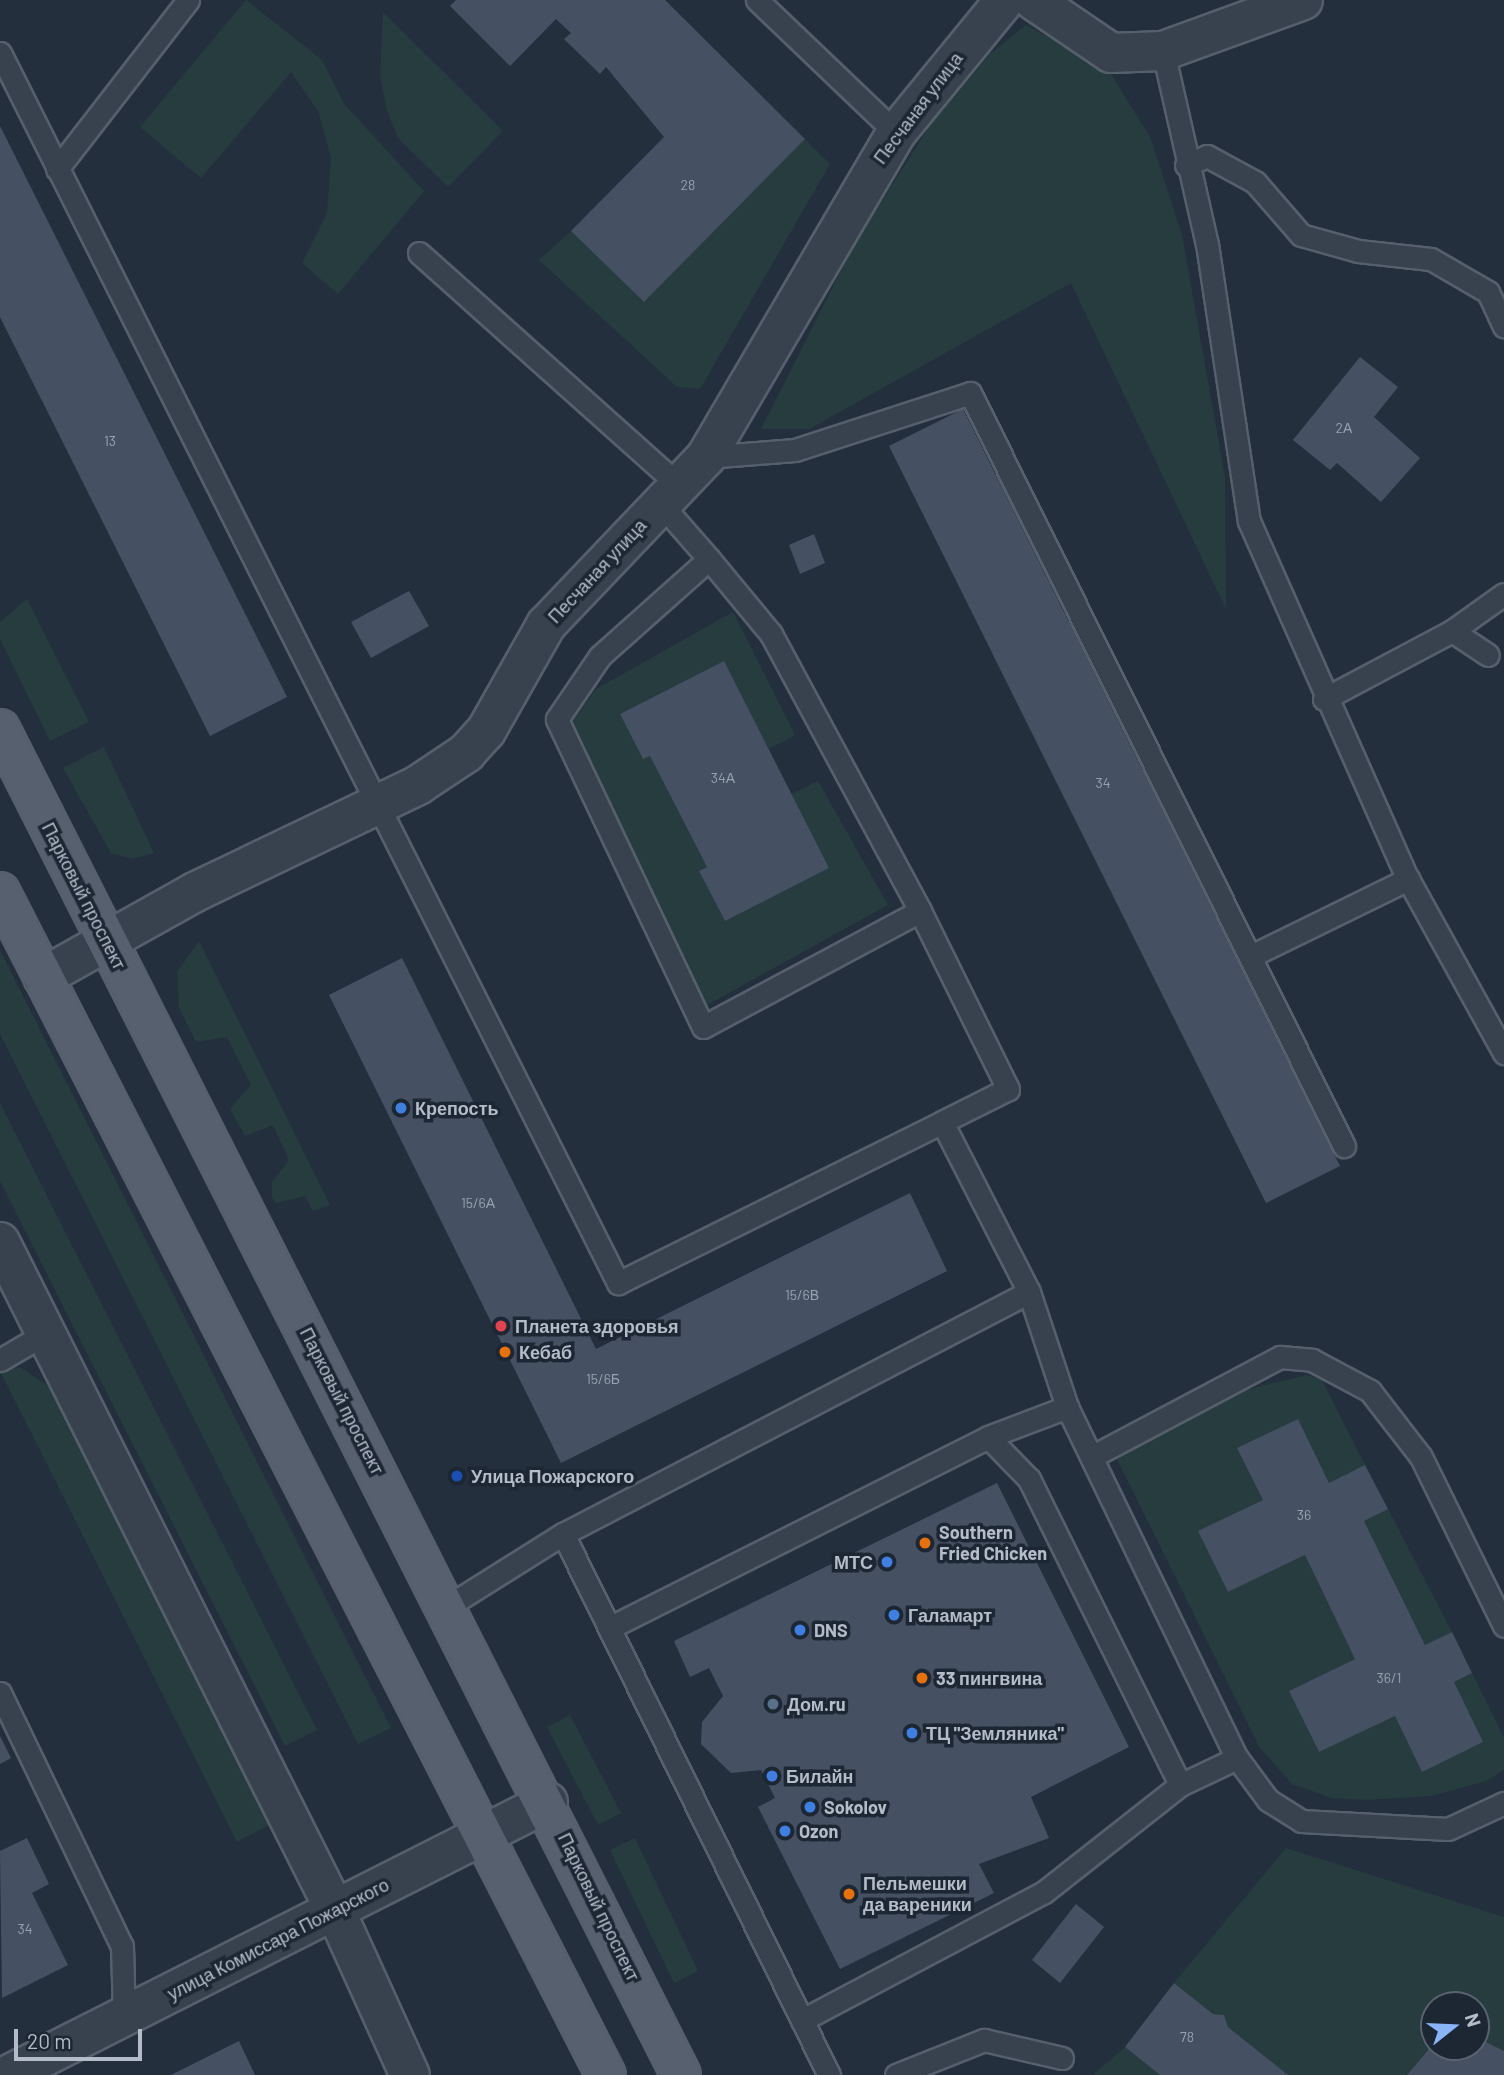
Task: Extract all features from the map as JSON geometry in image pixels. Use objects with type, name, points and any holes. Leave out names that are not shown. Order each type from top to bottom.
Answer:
[{"type":"main road","name":"Парковый проспект","points":[[0,729],[548,1802],[681,2075]]},
{"type":"main road","points":[[0,892],[485,1834],[606,2075]]},
{"type":"street","name":"Песчаная улица","points":[[43,977],[375,804],[466,753],[486,731],[546,625],[706,457],[895,133],[1005,0]]},
{"type":"street","points":[[1033,0],[1111,53],[1163,51],[1303,0]]},
{"type":"street","points":[[0,1242],[335,1910],[410,2075]]},
{"type":"street","name":"улица Комиссара Пожарского","points":[[8,2075],[548,1802]]},
{"type":"lane","points":[[57,169],[188,0]]},
{"type":"lane","points":[[757,0],[895,133]]},
{"type":"lane","points":[[1163,51],[1186,165],[1207,244],[1248,521],[1324,699],[1408,878],[1501,1043]]},
{"type":"lane","points":[[0,53],[618,1283],[1008,1089],[920,911],[771,634],[709,559],[671,495],[419,253]]},
{"type":"lane","points":[[1186,165],[1207,156],[1255,182],[1301,235],[1358,251],[1431,259],[1488,292],[1504,326]]},
{"type":"lane","points":[[706,457],[795,450],[970,393],[1253,955],[1344,1146]]},
{"type":"lane","points":[[709,559],[600,656],[557,719],[702,1027],[920,911]]},
{"type":"lane","points":[[1324,699],[1452,631],[1504,594]]},
{"type":"lane","points":[[1452,631],[1488,655]]},
{"type":"lane","points":[[1253,955],[1408,878]]},
{"type":"lane","points":[[942,1122],[1029,1292],[1067,1407],[1237,1758],[1268,1800],[1301,1821],[1448,1829],[1504,1803]]},
{"type":"lane","points":[[448,1606],[563,1534],[1029,1292]]},
{"type":"lane","points":[[0,1360],[46,1333]]},
{"type":"lane","points":[[1093,1456],[1280,1357],[1312,1360],[1370,1391],[1421,1457],[1504,1626]]},
{"type":"lane","points":[[609,1628],[988,1437],[1067,1407]]},
{"type":"lane","points":[[988,1437],[1028,1479],[1180,1785]]},
{"type":"lane","points":[[563,1534],[829,2075]]},
{"type":"lane","points":[[0,1693],[122,1946],[124,2017]]},
{"type":"lane","points":[[802,2020],[1044,1892],[1180,1785],[1237,1758]]},
{"type":"lane","points":[[895,2075],[985,2040],[1062,2058]]},
{"type":"green space","points":[[246,0],[322,60],[344,104],[424,191],[338,294],[302,263],[327,213],[331,157],[318,111],[291,72],[201,178],[140,127]]},
{"type":"green space","points":[[383,12],[503,131],[448,187],[398,138],[387,111],[380,77]]},
{"type":"green space","points":[[1026,25],[1108,69],[1151,139],[1182,235],[1225,477],[1226,609],[1071,283],[809,429],[761,429],[855,243],[931,124],[990,54]]},
{"type":"green space","points":[[805,139],[830,164],[700,389],[677,387],[539,260],[571,231],[644,302]]},
{"type":"green space","points":[[27,599],[89,722],[50,741],[0,639],[0,622]]},
{"type":"green space","points":[[733,612],[795,735],[769,749],[724,661],[620,714],[643,759],[650,756],[707,867],[699,871],[725,921],[829,868],[791,794],[818,781],[888,905],[707,1005],[570,725],[596,689]]},
{"type":"green space","points":[[104,747],[154,853],[132,859],[111,853],[63,768]]},
{"type":"green space","points":[[199,941],[330,1205],[313,1211],[305,1196],[277,1203],[272,1198],[272,1182],[289,1160],[273,1125],[245,1136],[230,1109],[251,1085],[227,1037],[196,1042],[179,1008],[177,972]]},
{"type":"green space","points":[[0,950],[391,1728],[358,1744],[0,1034]]},
{"type":"green space","points":[[0,1103],[317,1730],[285,1746],[0,1181]]},
{"type":"green space","points":[[20,1367],[57,1392],[271,1824],[237,1842],[0,1371]]},
{"type":"green space","points":[[1307,1375],[1322,1380],[1365,1465],[1329,1483],[1298,1419],[1238,1448],[1263,1500],[1199,1532],[1228,1592],[1305,1555],[1355,1659],[1289,1691],[1319,1752],[1395,1716],[1422,1771],[1454,1682],[1472,1673],[1504,1738],[1504,1770],[1486,1781],[1431,1796],[1368,1800],[1332,1798],[1292,1784],[1260,1748],[1116,1457],[1249,1389]]},
{"type":"green space","points":[[1388,1509],[1452,1632],[1425,1645],[1364,1521]]},
{"type":"green space","points":[[570,1715],[621,1813],[598,1825],[547,1727]]},
{"type":"green space","points":[[635,1838],[698,1971],[674,1983],[610,1850]]},
{"type":"green space","points":[[1286,1848],[1504,1917],[1504,2051],[1490,2044],[1490,1991],[1420,1991],[1420,2060],[1407,2075],[1288,2075],[1228,2027],[1224,2015],[1213,2014],[1174,1983]]},
{"type":"green space","points":[[1125,2047],[1160,2075],[1093,2075]]},
{"type":"building","points":[[456,0],[665,0],[805,139],[644,302],[571,231],[664,137],[606,67],[600,74],[564,39],[571,33],[556,19],[510,66],[450,6]]},
{"type":"building","points":[[0,126],[287,697],[210,736],[0,317]]},
{"type":"building","points":[[1360,357],[1398,387],[1374,417],[1420,458],[1381,502],[1337,463],[1330,470],[1293,440]]},
{"type":"building","points":[[963,409],[1340,1166],[1266,1203],[889,446]]},
{"type":"building","points":[[814,534],[825,563],[800,574],[789,545]]},
{"type":"building","points":[[409,591],[429,626],[371,658],[351,622]]},
{"type":"building","points":[[724,661],[829,868],[725,921],[699,871],[707,867],[650,756],[643,759],[620,714]]},
{"type":"building","points":[[402,958],[596,1349],[910,1193],[947,1271],[561,1463],[329,995]]},
{"type":"building","points":[[1298,1419],[1329,1483],[1365,1465],[1388,1509],[1364,1521],[1425,1645],[1452,1632],[1472,1673],[1454,1682],[1483,1742],[1422,1772],[1395,1716],[1319,1752],[1289,1691],[1355,1659],[1305,1555],[1228,1592],[1198,1531],[1263,1500],[1237,1448]]},
{"type":"building","name":"ТЦ \"Земляника\"","points":[[997,1483],[1129,1747],[1031,1797],[1049,1838],[979,1864],[994,1893],[840,1969],[758,1807],[775,1798],[761,1770],[731,1773],[701,1744],[702,1722],[723,1696],[709,1668],[690,1677],[674,1641]]},
{"type":"building","points":[[0,1736],[11,1758],[0,1764]]},
{"type":"building","points":[[27,1838],[49,1884],[32,1893],[68,1965],[2,1998],[0,1851]]},
{"type":"building","points":[[1076,1904],[1104,1927],[1060,1983],[1032,1960]]},
{"type":"building","points":[[1174,1983],[1213,2014],[1224,2015],[1228,2027],[1288,2075],[1160,2075],[1125,2047]]},
{"type":"building","points":[[239,2041],[255,2075],[171,2075]]},
{"type":"building","points":[[1490,2044],[1504,2051],[1504,2075],[1407,2075],[1420,2060],[1490,2061]]},
{"type":"place","name":"Крепость","points":[[401,1108]]},
{"type":"place","name":"Планета здоровья","points":[[501,1326]]},
{"type":"place","name":"Кебаб","points":[[505,1352]]},
{"type":"place","name":"Улица Пожарского","points":[[457,1476]]},
{"type":"place","name":"Southern Fried Chicken","points":[[925,1543]]},
{"type":"place","name":"МТС","points":[[887,1562]]},
{"type":"place","name":"Галамарт","points":[[894,1615]]},
{"type":"place","name":"DNS","points":[[800,1630]]},
{"type":"place","name":"33 пингвина","points":[[922,1678]]},
{"type":"place","name":"Дом.ru","points":[[773,1704]]},
{"type":"place","name":"ТЦ \"Земляника\"","points":[[912,1733]]},
{"type":"place","name":"Билайн","points":[[772,1776]]},
{"type":"place","name":"Sokolov","points":[[810,1807]]},
{"type":"place","name":"Ozon","points":[[785,1831]]},
{"type":"place","name":"Пельмешки да вареники","points":[[849,1894]]}]
